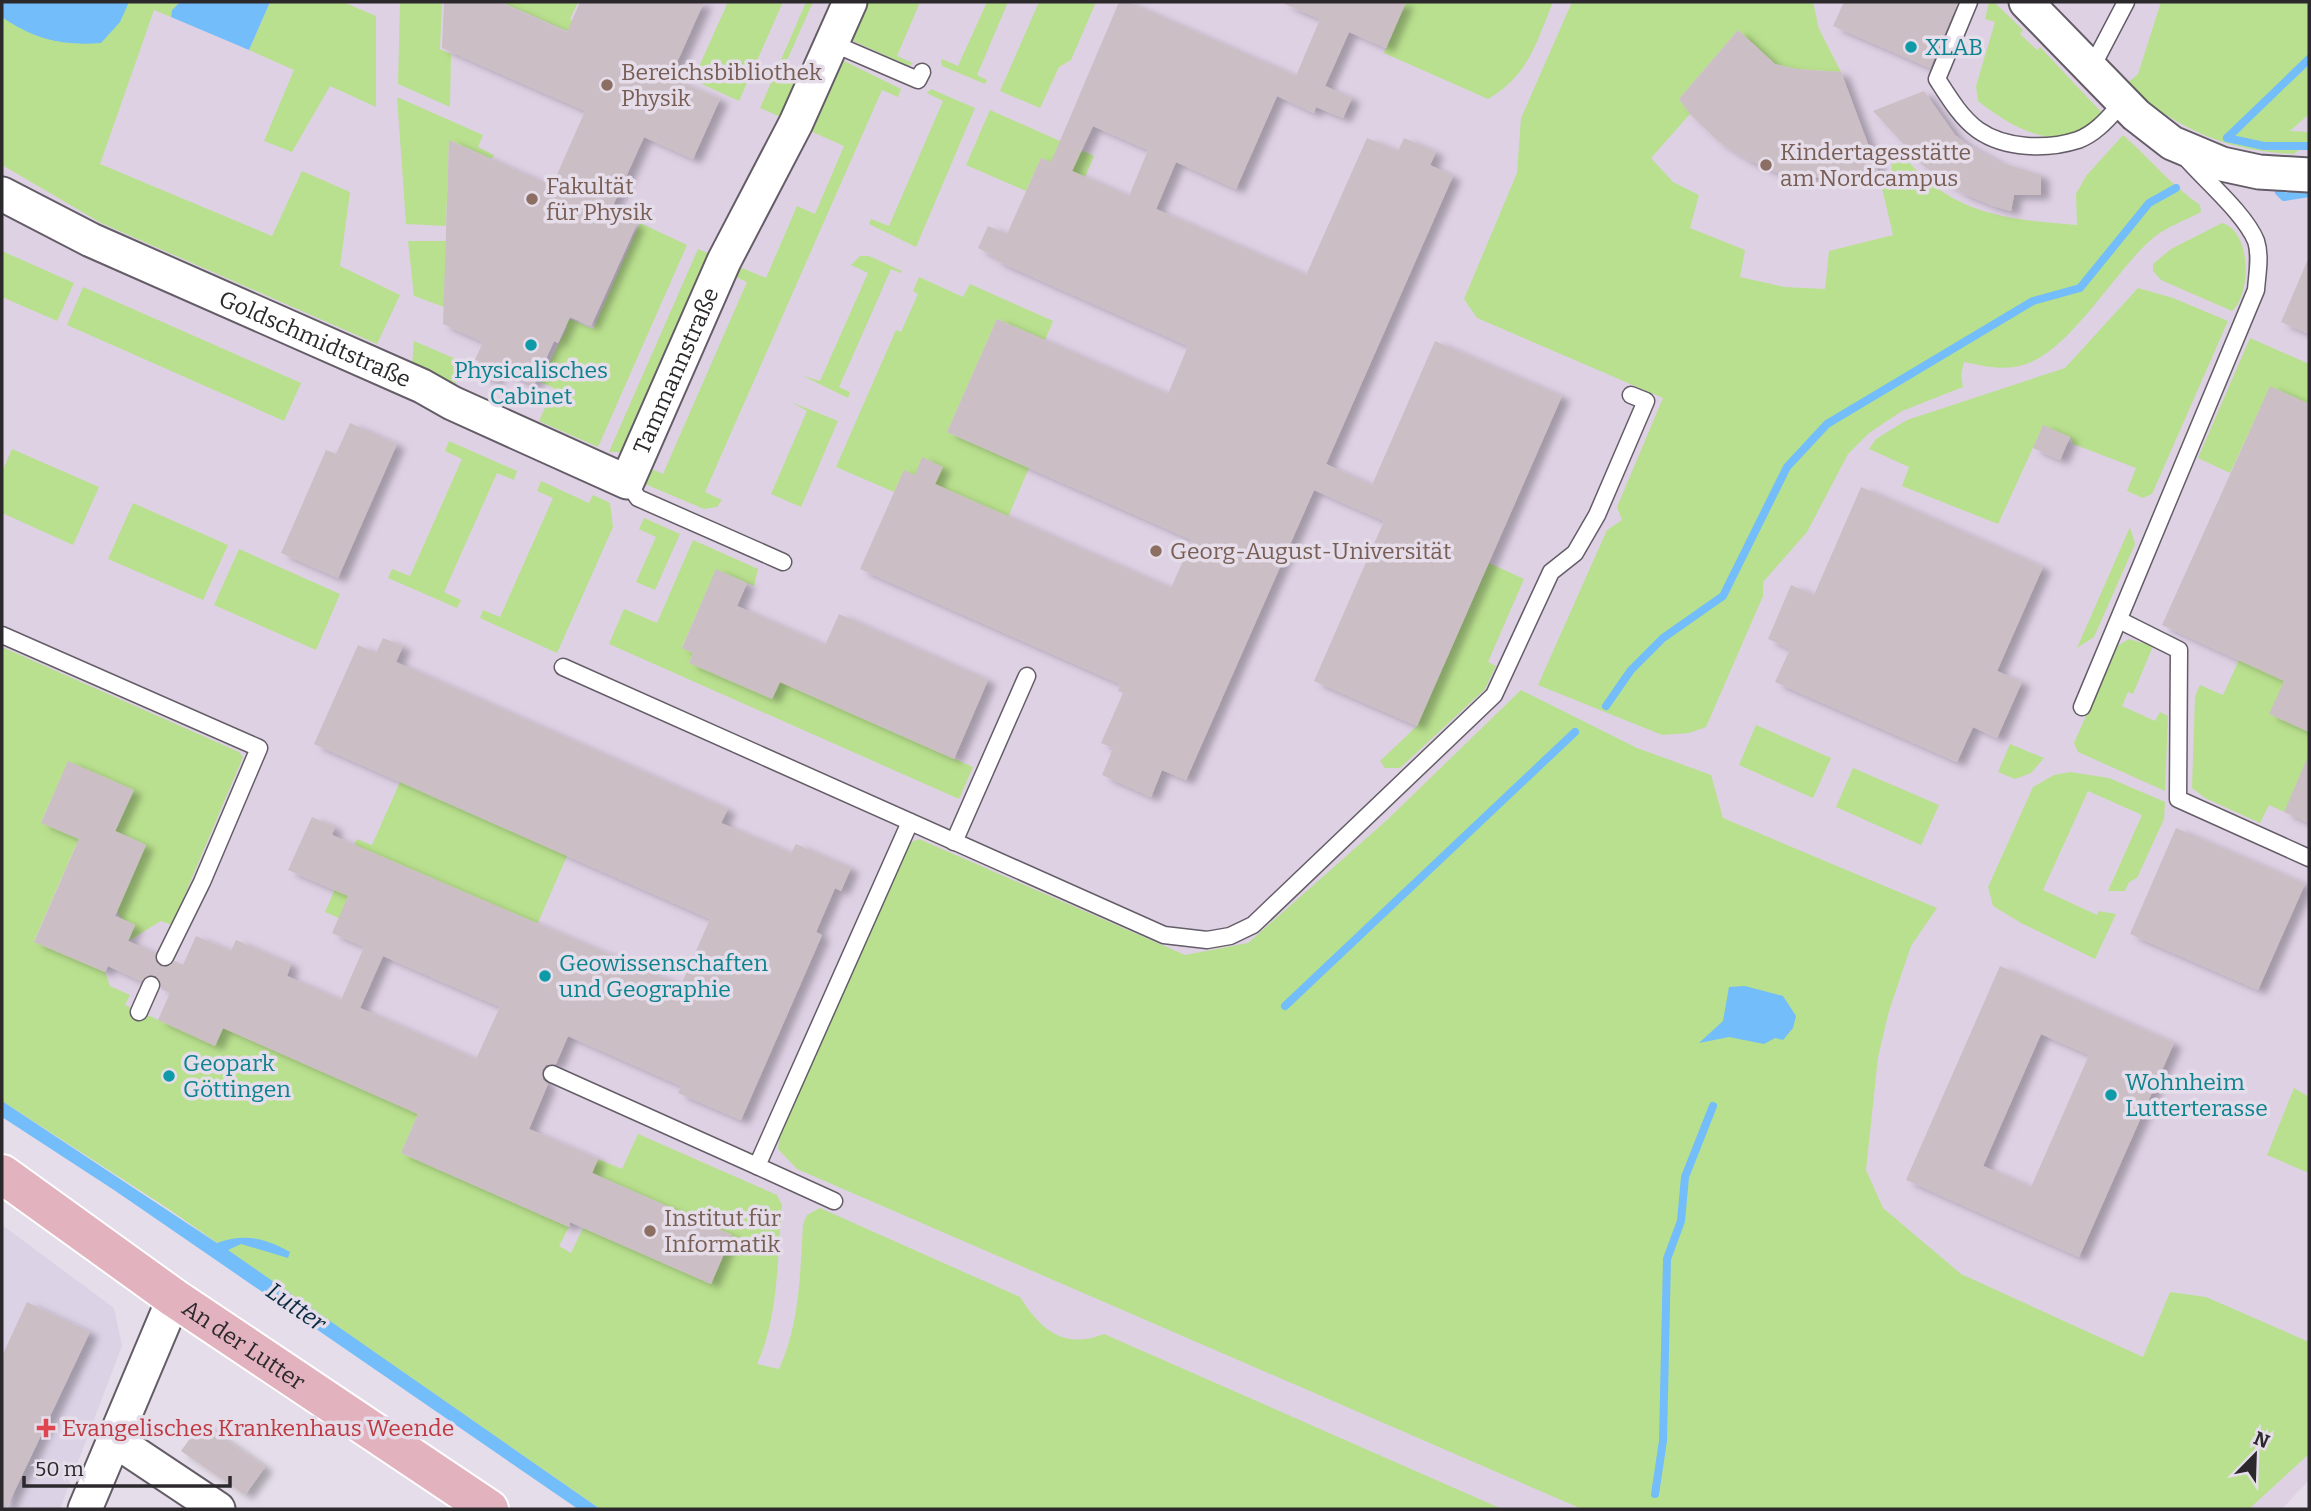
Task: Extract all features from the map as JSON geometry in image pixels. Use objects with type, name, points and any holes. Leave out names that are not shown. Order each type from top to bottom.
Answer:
[{"type":"main road","name":"An der Lutter","points":[[2,1174],[174,1298],[489,1509]]},
{"type":"street","points":[[832,43],[850,2]]},
{"type":"street","points":[[2026,2],[2092,67],[2123,102],[2172,143],[2222,164],[2259,172],[2309,175]]},
{"type":"street","name":"Tammannstraße","points":[[627,482],[724,261],[796,123],[832,43]]},
{"type":"street","name":"Goldschmidtstraße","points":[[2,194],[92,240],[422,386],[452,403],[627,482]]},
{"type":"street","points":[[85,1509],[174,1298]]},
{"type":"street","points":[[113,1439],[218,1509]]},
{"type":"lane","points":[[1969,2],[1937,79],[1978,130],[2008,144],[2041,145],[2078,140],[2103,124],[2123,102]]},
{"type":"lane","points":[[2092,67],[2126,2]]},
{"type":"lane","points":[[832,43],[918,80],[922,72]]},
{"type":"lane","points":[[2082,707],[2256,290],[2259,265],[2256,242],[2241,218],[2172,143]]},
{"type":"lane","points":[[563,667],[1164,935],[1207,940],[1230,936],[1252,925],[1311,873],[1494,695],[1551,572],[1574,553],[1597,515],[1646,401],[1631,395]]},
{"type":"lane","points":[[627,482],[638,498],[783,562]]},
{"type":"lane","points":[[2119,620],[2179,650],[2178,799],[2309,858]]},
{"type":"lane","points":[[2,635],[259,748],[202,882],[165,957]]},
{"type":"lane","points":[[954,842],[1027,676]]},
{"type":"lane","points":[[757,1166],[910,822]]},
{"type":"lane","points":[[139,1012],[151,985]]},
{"type":"lane","points":[[552,1074],[834,1201]]},
{"type":"shaded area","name":"Georg-August-Universität","points":[[2,2],[2309,2],[2309,1480],[2282,1509],[600,1509],[167,1208],[2,1101]]},
{"type":"shaded area","name":"Evangelisches Krankenhaus Weende","points":[[2,1225],[114,1308],[122,1346],[60,1509],[2,1509]]},
{"type":"green space","points":[[2,2],[180,2],[172,10],[171,17],[154,10],[100,164],[272,236],[302,171],[350,192],[340,266],[400,295],[377,344],[101,223],[2,165]]},
{"type":"green space","points":[[270,2],[343,2],[376,16],[376,107],[330,86],[292,152],[264,141],[294,70],[249,50]]},
{"type":"green space","points":[[400,2],[442,2],[440,49],[451,54],[450,107],[398,84]]},
{"type":"green space","points":[[501,2],[578,2],[570,19],[621,42],[617,53]]},
{"type":"green space","points":[[728,2],[783,2],[739,101],[693,80]]},
{"type":"green space","points":[[806,2],[813,2],[784,67],[802,75],[783,118],[760,108]]},
{"type":"green space","points":[[862,2],[920,2],[897,56],[913,63],[909,66],[851,40]]},
{"type":"green space","points":[[987,2],[1008,2],[977,75],[987,80],[985,84],[942,66],[941,62],[942,59],[958,66]]},
{"type":"green space","points":[[1039,2],[1096,2],[1071,60],[1059,67],[1040,108],[1000,91]]},
{"type":"green space","points":[[1406,2],[1553,2],[1530,57],[1522,69],[1502,90],[1488,99],[1384,53]]},
{"type":"green space","points":[[1572,2],[1813,2],[1819,29],[1841,72],[1796,69],[1775,64],[1738,30],[1679,99],[1690,114],[1651,158],[1673,182],[1699,195],[1690,228],[1745,250],[1740,277],[1784,287],[1825,289],[1829,251],[1893,235],[1878,171],[1892,173],[1891,153],[1899,150],[1937,188],[1978,209],[2024,220],[2077,225],[2076,194],[2086,176],[2123,135],[2200,205],[2201,212],[2170,227],[2138,252],[2075,328],[2041,357],[2008,368],[1964,362],[1961,375],[1963,387],[1902,411],[1869,433],[1848,454],[1807,532],[1763,582],[1763,596],[1706,727],[1689,733],[1662,735],[1538,685],[1607,530],[1622,520],[1617,507],[1663,398],[1477,318],[1464,299],[1517,173],[1521,118]]},
{"type":"green space","points":[[1989,2],[1994,2],[2023,30],[2020,34],[2037,50],[2040,47],[2104,115],[2083,132],[2056,138],[2042,136],[2014,125],[1978,101],[1976,86],[1995,22],[1985,19]]},
{"type":"green space","points":[[2161,2],[2309,2],[2309,114],[2290,131],[2309,132],[2309,141],[2294,154],[2269,152],[2224,142],[2183,125],[2125,85],[2138,74]]},
{"type":"green space","points":[[842,60],[901,89],[898,97],[882,90],[705,492],[722,500],[717,507],[704,509],[645,484],[642,478],[647,467],[663,474],[747,282],[731,275],[735,265],[766,278],[797,206],[815,214],[844,146],[806,129]]},
{"type":"green space","points":[[931,89],[975,108],[916,247],[869,224],[871,219],[889,226],[943,101],[927,93]]},
{"type":"green space","points":[[397,97],[483,135],[478,147],[494,155],[492,159],[449,140],[446,226],[406,224]]},
{"type":"green space","points":[[990,110],[1094,156],[1085,177],[1041,158],[1026,191],[966,165]]},
{"type":"green space","points":[[640,223],[687,245],[598,447],[539,421],[554,388],[540,382],[567,327],[562,325],[566,317],[593,329]]},
{"type":"green space","points":[[2222,223],[2232,228],[2239,238],[2245,263],[2243,291],[2232,311],[2161,280],[2153,271],[2153,264],[2171,249]]},
{"type":"green space","points":[[408,241],[446,241],[444,307],[414,296]]},
{"type":"green space","points":[[698,249],[712,255],[628,446],[621,452],[609,452]]},
{"type":"green space","points":[[2,251],[74,283],[57,321],[2,297]]},
{"type":"green space","points":[[860,256],[869,256],[902,271],[901,273],[891,269],[839,387],[850,392],[848,398],[803,376],[820,381],[868,273],[851,265]]},
{"type":"green space","points":[[919,277],[963,297],[970,284],[1053,321],[1045,340],[997,319],[947,432],[1029,468],[1008,517],[904,471],[894,492],[836,467],[896,330],[901,332],[918,294],[913,291]]},
{"type":"green space","points":[[83,287],[301,383],[284,421],[67,325]]},
{"type":"green space","points":[[2138,288],[2173,298],[2228,321],[2152,494],[2143,498],[2127,491],[2136,468],[2073,444],[2070,437],[2043,426],[1998,524],[1902,486],[1909,467],[1869,449],[1876,439],[1907,420],[2065,368]]},
{"type":"green space","points":[[2250,338],[2309,364],[2309,404],[2270,387],[2230,473],[2198,458]]},
{"type":"green space","points":[[414,341],[465,363],[455,385],[412,366]]},
{"type":"green space","points":[[791,402],[838,421],[801,507],[771,494],[807,411]]},
{"type":"green space","points":[[449,441],[517,471],[514,480],[497,473],[444,592],[461,600],[457,608],[388,578],[392,569],[410,576],[462,459],[445,451]]},
{"type":"green space","points":[[12,449],[99,487],[73,545],[2,513],[2,472]]},
{"type":"green space","points":[[541,481],[589,503],[593,495],[610,503],[613,527],[557,653],[480,618],[483,610],[500,617],[553,498],[537,491]]},
{"type":"green space","points":[[133,503],[228,545],[203,600],[108,559]]},
{"type":"green space","points":[[644,518],[680,534],[655,590],[636,582],[656,537],[639,529]]},
{"type":"green space","points":[[2130,527],[2135,544],[2094,637],[2077,648]]},
{"type":"green space","points":[[693,540],[758,569],[754,586],[716,570],[682,647],[693,653],[689,663],[780,682],[973,767],[959,799],[609,644],[624,609],[657,623]]},
{"type":"green space","points":[[239,549],[340,594],[316,650],[214,605]]},
{"type":"green space","points":[[1489,563],[1524,579],[1488,662],[1496,666],[1485,689],[1400,768],[1385,768],[1380,761],[1417,726]]},
{"type":"green space","points":[[2293,579],[2309,587],[2309,641],[2270,713],[2309,732],[2309,823],[2269,805],[2260,823],[2205,798],[2192,788],[2195,696],[2200,685],[2223,695],[2239,660]]},
{"type":"green space","points":[[2129,639],[2153,646],[2133,694],[2128,692],[2122,706],[2155,721],[2160,712],[2168,716],[2165,791],[2078,752],[2074,743],[2117,646]]},
{"type":"green space","points":[[2,647],[239,752],[243,757],[172,925],[161,921],[128,941],[135,925],[121,918],[117,911],[146,845],[122,834],[114,835],[133,790],[68,762],[41,822],[84,841],[76,845],[34,941],[105,972],[110,986],[130,995],[125,1005],[215,1045],[223,1028],[418,1114],[401,1153],[569,1227],[559,1246],[571,1253],[583,1228],[711,1284],[732,1235],[592,1173],[598,1159],[622,1169],[638,1134],[777,1195],[782,1205],[776,1286],[769,1326],[757,1364],[779,1369],[786,1352],[800,1280],[803,1224],[807,1215],[820,1208],[1020,1297],[1036,1319],[1055,1334],[1077,1340],[1104,1334],[1502,1509],[600,1509],[167,1208],[2,1101]]},
{"type":"green space","points":[[1521,690],[1637,748],[1711,775],[1723,818],[1937,908],[1911,946],[1889,1011],[1878,1057],[1866,1170],[1883,1208],[1961,1274],[2143,1357],[2170,1292],[2206,1297],[2309,1342],[2309,1454],[2249,1509],[1582,1509],[797,1169],[778,1149],[780,1134],[907,844],[919,839],[1185,955],[1248,943],[1387,820]]},
{"type":"green space","points":[[1756,725],[1831,758],[1813,798],[1739,765]]},
{"type":"green space","points":[[2010,744],[2044,758],[2031,773],[2015,779],[1998,772]]},
{"type":"green space","points":[[1853,768],[1939,805],[1921,845],[1836,807]]},
{"type":"green space","points":[[2070,772],[2109,778],[2165,802],[2164,819],[2137,878],[2129,882],[2125,891],[2108,891],[2142,815],[2088,791],[2043,890],[2097,915],[2099,911],[2116,914],[2095,959],[2021,923],[1993,906],[1988,887],[2033,787],[2054,775]]},
{"type":"green space","points":[[400,782],[567,856],[536,927],[339,918],[325,912],[357,839],[372,845]]},
{"type":"green space","points":[[2294,1088],[2309,1097],[2309,1173],[2267,1155]]},
{"type":"water","points":[[2,2],[129,2],[120,22],[101,43],[87,44],[61,42],[25,31],[2,17]]},
{"type":"water","points":[[180,2],[270,2],[249,50],[171,17],[172,10]]},
{"type":"water","points":[[1745,986],[1783,996],[1796,1016],[1793,1028],[1783,1040],[1775,1038],[1764,1044],[1729,1037],[1699,1043],[1723,1021],[1729,987]]},
{"type":"water","name":"Lutter","points":[[2,1101],[217,1243],[236,1238],[254,1238],[290,1252],[288,1258],[241,1244],[228,1250],[600,1509],[578,1509],[114,1190],[2,1117]]},
{"type":"building","name":"Fakultät für Physik","points":[[444,2],[499,2],[567,32],[580,2],[704,2],[670,78],[720,99],[693,159],[644,137],[610,212],[637,224],[591,326],[570,317],[558,343],[554,341],[534,385],[499,370],[495,381],[475,372],[479,361],[475,360],[483,342],[443,324],[449,140],[552,186],[585,111],[442,48]]},
{"type":"building","points":[[1119,2],[1128,2],[1296,76],[1320,19],[1280,2],[1406,2],[1386,48],[1349,32],[1325,86],[1352,98],[1343,118],[1316,107],[1314,113],[1277,96],[1236,189],[1176,162],[1156,209],[1306,275],[1367,138],[1398,151],[1404,138],[1436,152],[1430,165],[1453,176],[1326,464],[1372,485],[1435,341],[1562,396],[1417,726],[1314,681],[1384,521],[1314,490],[1186,780],[1162,770],[1151,797],[1102,775],[1113,748],[1101,743],[1123,693],[1118,691],[1120,684],[860,569],[904,470],[915,475],[922,457],[943,467],[935,484],[1171,588],[1192,540],[947,432],[997,319],[1168,394],[1188,346],[995,260],[997,258],[978,248],[988,226],[1007,234],[1041,158],[1051,162]],"holes":[[[1093,126],[1148,150],[1129,196],[1072,171]]]},
{"type":"building","name":"XLAB","points":[[1844,2],[1958,2],[1930,68],[1833,26]]},
{"type":"building","points":[[1738,30],[1775,64],[1796,69],[1841,72],[1878,171],[1847,177],[1814,178],[1778,173],[1746,159],[1719,142],[1690,114],[1679,99]]},
{"type":"building","points":[[1924,91],[1955,135],[1968,145],[1999,162],[2041,175],[2041,195],[2014,195],[2011,211],[1962,193],[1924,166],[1873,111]]},
{"type":"building","points":[[2309,257],[2309,334],[2281,322]]},
{"type":"building","points":[[2270,386],[2309,404],[2309,732],[2269,714],[2284,681],[2162,625]]},
{"type":"building","points":[[350,423],[397,444],[338,578],[281,553],[326,450],[336,454]]},
{"type":"building","points":[[2043,425],[2070,437],[2060,460],[2033,448]]},
{"type":"building","points":[[1861,487],[2043,567],[1997,671],[2022,682],[1997,738],[1973,727],[1957,762],[1775,682],[1790,649],[1768,639],[1791,585],[1814,595]]},
{"type":"building","points":[[716,569],[747,583],[737,606],[825,645],[839,614],[988,680],[954,759],[780,682],[772,699],[689,663],[693,653],[682,648]]},
{"type":"building","points":[[383,638],[403,646],[396,662],[728,809],[721,823],[791,853],[796,844],[851,868],[841,891],[835,888],[816,932],[822,935],[741,1120],[678,1093],[681,1086],[568,1036],[556,1064],[546,1065],[542,1070],[543,1080],[548,1084],[529,1129],[598,1159],[592,1173],[732,1235],[711,1284],[570,1222],[569,1227],[401,1153],[418,1114],[223,1028],[215,1046],[158,1020],[170,993],[161,989],[161,983],[156,976],[149,975],[141,981],[108,966],[105,972],[34,942],[79,839],[41,823],[68,761],[134,790],[115,831],[146,845],[115,916],[135,925],[128,941],[155,953],[156,962],[161,967],[170,966],[175,961],[183,965],[196,936],[231,951],[236,940],[291,964],[287,976],[341,1000],[364,947],[332,933],[348,896],[288,870],[312,817],[335,827],[332,835],[681,985],[710,919],[314,744],[358,645],[376,653]],"holes":[[[383,956],[500,1007],[476,1059],[360,1008]]]},
{"type":"building","points":[[2309,754],[2309,823],[2284,812]]},
{"type":"building","points":[[2176,828],[2305,884],[2258,990],[2130,934]]},
{"type":"building","name":"Wohnheim Lutterterasse","points":[[2000,966],[2174,1043],[2079,1257],[1906,1180]],"holes":[[[2041,1034],[2089,1055],[2031,1187],[1983,1166]]]},
{"type":"building","points":[[27,1302],[90,1332],[6,1509],[2,1509],[2,1356]]},
{"type":"building","points":[[201,1423],[265,1467],[245,1495],[181,1451]]},
{"type":"waterway","points":[[2227,138],[2309,59]]},
{"type":"waterway","points":[[2227,138],[2264,146],[2309,146]]},
{"type":"waterway","points":[[1606,706],[1631,670],[1663,638],[1723,596],[1787,467],[1827,424],[2033,301],[2080,288],[2149,203],[2176,188]]},
{"type":"waterway","points":[[2279,192],[2284,197],[2309,193]]},
{"type":"waterway","points":[[1285,1006],[1575,732]]},
{"type":"waterway","points":[[1655,1494],[1663,1441],[1667,1259],[1681,1221],[1685,1177],[1713,1106]]},
{"type":"place","name":"XLAB","points":[[1911,47]]},
{"type":"place","name":"Bereichsbibliothek Physik","points":[[607,85]]},
{"type":"place","name":"Kindertagesstätte am Nordcampus","points":[[1766,165]]},
{"type":"place","name":"Fakultät für Physik","points":[[532,199]]},
{"type":"place","name":"Physicalisches Cabinet","points":[[531,345]]},
{"type":"place","name":"Georg-August-Universität","points":[[1156,551]]},
{"type":"place","name":"Geowissenschaften und Geographie","points":[[545,976]]},
{"type":"place","name":"Geopark Göttingen","points":[[169,1076]]},
{"type":"place","name":"Wohnheim Lutterterasse","points":[[2111,1095]]},
{"type":"place","name":"Institut für Informatik","points":[[650,1231]]},
{"type":"place","name":"Evangelisches Krankenhaus Weende","points":[[46,1428]]}]
